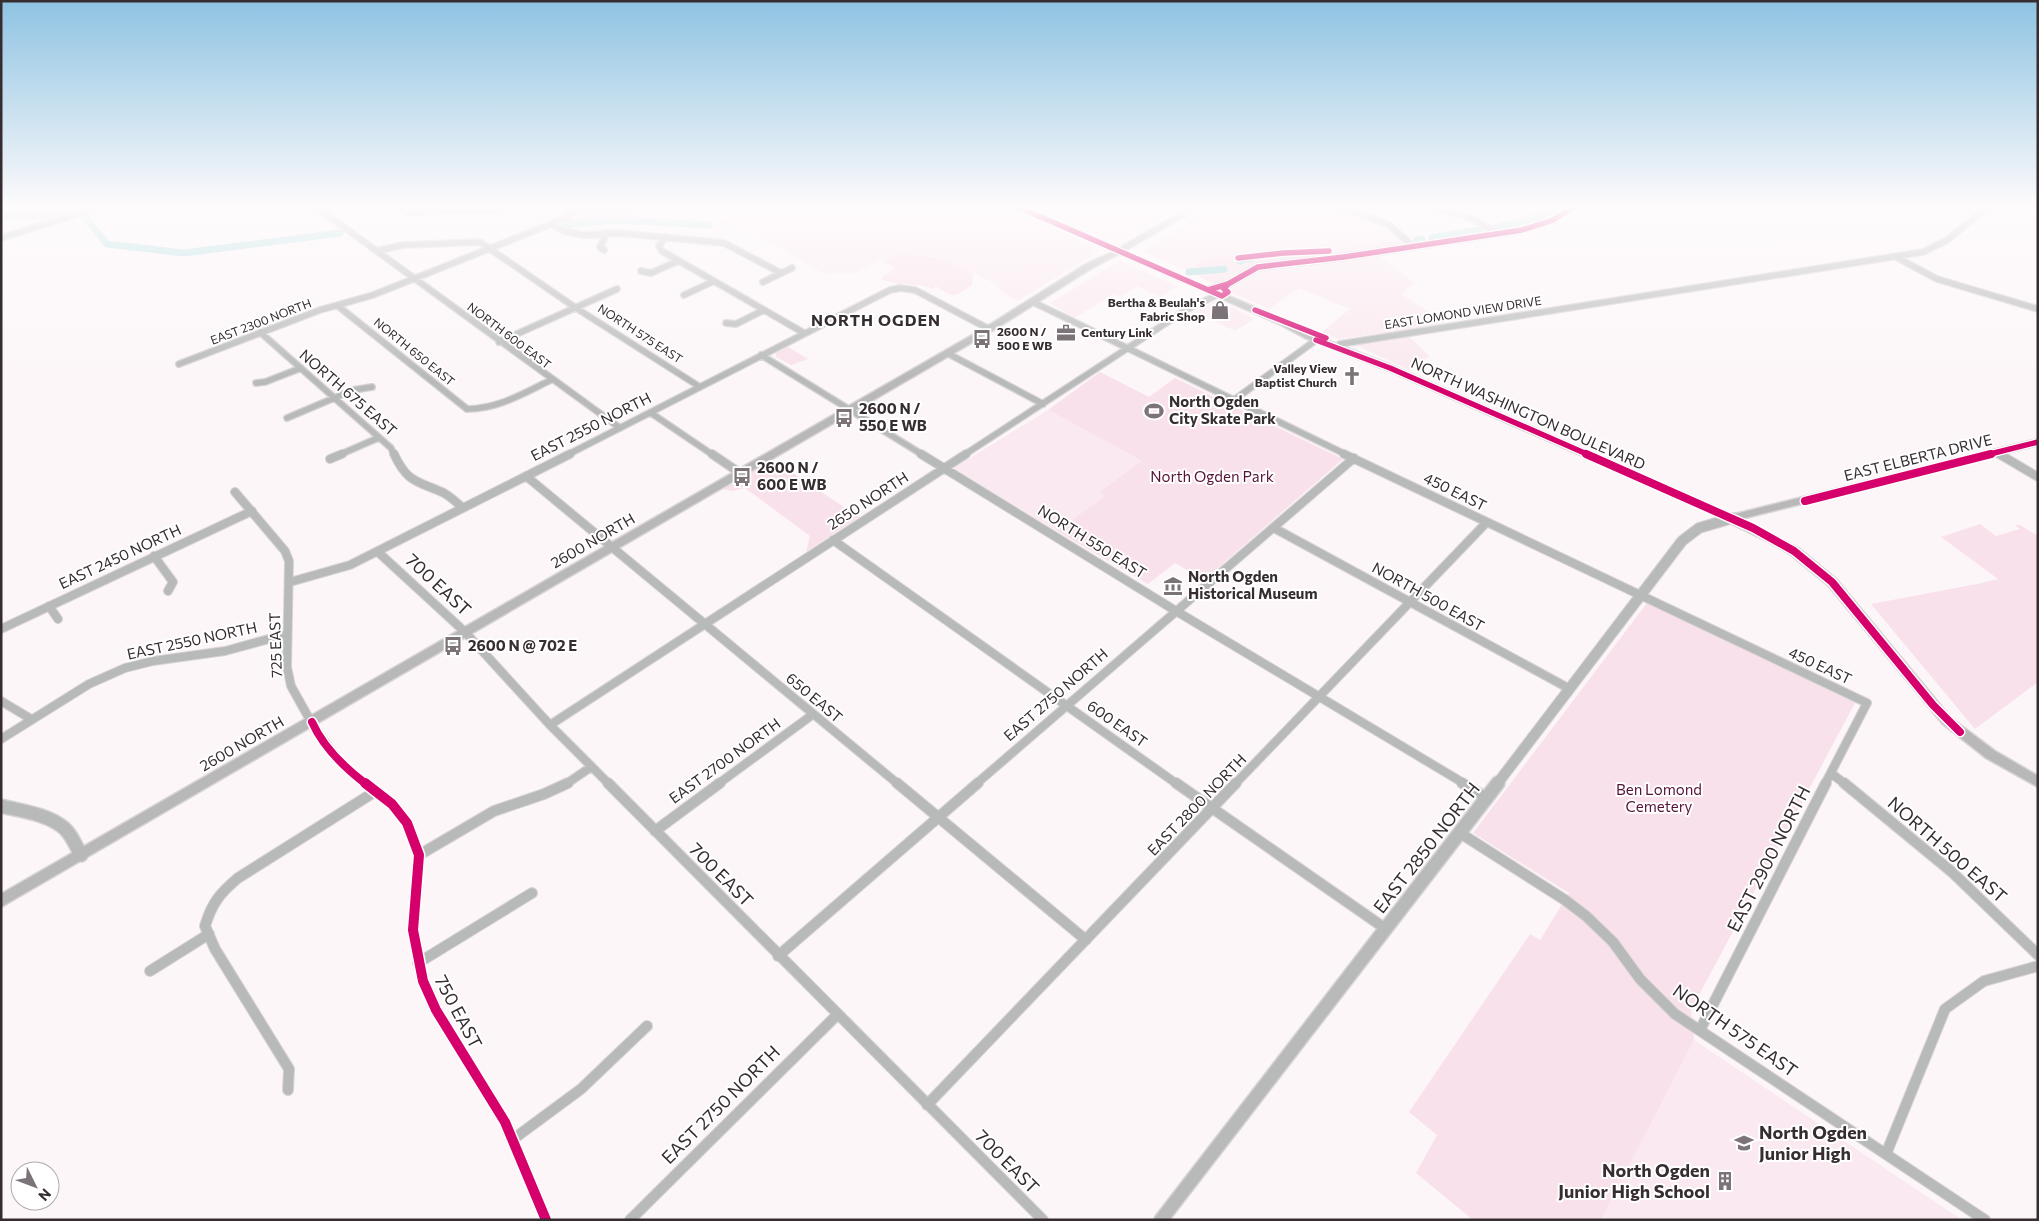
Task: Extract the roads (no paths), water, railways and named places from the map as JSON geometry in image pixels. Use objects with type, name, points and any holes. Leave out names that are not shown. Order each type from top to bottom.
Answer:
[{"type":"main road","name":"2600 NORTH","points":[[1,901],[989,329],[1095,263]]},
{"type":"main road","name":"NORTH WASHINGTON BOULEVARD","points":[[1147,263],[1293,327],[1340,344],[1351,349],[1358,356]]},
{"type":"main road","name":"NORTH WASHINGTON BOULEVARD","points":[[1293,327],[1316,340],[1358,356],[1733,518],[1773,539],[1814,566],[1832,582],[1939,713],[1962,734],[2004,764],[2038,782]]},
{"type":"main road","name":"EAST ELBERTA DRIVE","points":[[1733,518],[2038,442]]},
{"type":"street","name":"NORTH 600 EAST","points":[[394,263],[551,380],[620,428]]},
{"type":"street","name":"EAST 2300 NORTH","points":[[179,364],[320,310],[373,295],[453,263]]},
{"type":"street","name":"NORTH 575 EAST","points":[[512,263],[576,308],[700,387]]},
{"type":"street","points":[[640,272],[651,273],[674,263]]},
{"type":"street","points":[[682,263],[804,333]]},
{"type":"street","points":[[762,263],[781,273]]},
{"type":"street","points":[[1208,290],[1228,284],[1252,270],[1270,264],[1281,263]]},
{"type":"street","name":"EAST LOMOND VIEW DRIVE","points":[[1340,344],[1448,325],[1857,263]]},
{"type":"street","points":[[1907,263],[1937,279],[2038,309]]},
{"type":"street","points":[[763,282],[792,268]]},
{"type":"street","points":[[684,295],[714,281]]},
{"type":"street","points":[[1219,294],[1228,284]]},
{"type":"street","name":"EAST 2550 NORTH","points":[[290,582],[350,565],[378,552],[890,290],[900,288],[915,290],[989,329]]},
{"type":"street","points":[[499,342],[617,290]]},
{"type":"street","name":"2650 NORTH","points":[[1202,301],[1208,290]]},
{"type":"street","name":"2650 NORTH","points":[[550,724],[1127,348],[1202,301],[1219,294]]},
{"type":"street","name":"450 EAST","points":[[1033,302],[1486,523],[1866,703]]},
{"type":"street","name":"NORTH 650 EAST","points":[[338,306],[467,409],[479,410],[493,407],[551,380]]},
{"type":"street","points":[[726,323],[736,324],[764,310]]},
{"type":"street","name":"NORTH 675 EAST","points":[[260,332],[391,448],[400,467],[417,483],[446,494],[463,508]]},
{"type":"street","points":[[1234,400],[1316,340]]},
{"type":"street","points":[[947,353],[1042,404]]},
{"type":"street","name":"NORTH 550 EAST","points":[[761,355],[1176,611],[1487,798]]},
{"type":"street","points":[[256,383],[265,382],[301,368]]},
{"type":"street","points":[[287,418],[333,397],[353,390],[372,387]]},
{"type":"street","points":[[651,413],[740,473]]},
{"type":"street","points":[[330,459],[378,438]]},
{"type":"street","points":[[1998,452],[2038,477]]},
{"type":"street","name":"EAST 2750 NORTH","points":[[778,956],[1354,458]]},
{"type":"street","name":"650 EAST","points":[[526,476],[812,715],[1086,940]]},
{"type":"street","name":"725 EAST","points":[[235,492],[285,551],[289,561],[288,676],[312,722]]},
{"type":"street","name":"EAST 2450 NORTH","points":[[1,628],[252,511]]},
{"type":"street","name":"EAST 2850 NORTH","points":[[1161,1220],[1460,834],[1639,595],[1689,533],[1700,526],[1733,518]]},
{"type":"street","name":"EAST 2800 NORTH","points":[[927,1105],[1320,698],[1486,523]]},
{"type":"street","name":"NORTH 500 EAST","points":[[1274,528],[1570,689]]},
{"type":"street","name":"600 EAST","points":[[833,540],[1212,809],[1386,929]]},
{"type":"street","name":"700 EAST","points":[[378,552],[465,632],[591,767],[1043,1220]]},
{"type":"street","points":[[154,556],[173,582],[168,591]]},
{"type":"street","points":[[49,606],[58,619]]},
{"type":"street","name":"EAST 2550 NORTH","points":[[1,739],[89,684],[125,668],[153,661],[225,651],[287,634]]},
{"type":"street","points":[[1,701],[31,719]]},
{"type":"street","name":"EAST 2900 NORTH","points":[[1700,1030],[1866,703]]},
{"type":"street","name":"EAST 2700 NORTH","points":[[655,831],[812,715]]},
{"type":"street","name":"750 EAST","points":[[312,722],[315,729],[341,763],[392,804],[407,823],[419,856],[413,930],[418,964],[433,1005],[505,1122],[546,1220]]},
{"type":"street","points":[[419,856],[494,810],[544,794],[568,782],[591,767]]},
{"type":"street","name":"NORTH 500 EAST","points":[[1831,773],[1952,872],[2038,955]]},
{"type":"street","points":[[288,1090],[289,1069],[215,949],[205,926],[210,910],[221,892],[238,878],[376,791]]},
{"type":"street","points":[[1,806],[49,820],[62,826],[81,854]]},
{"type":"street","name":"NORTH 575 EAST","points":[[1460,834],[1565,900],[1586,916],[1613,942],[1640,979],[1675,1014],[1985,1220]]},
{"type":"street","points":[[418,964],[532,893]]},
{"type":"street","points":[[150,971],[209,934]]},
{"type":"street","points":[[1886,1154],[1945,1009],[1984,981],[2038,966]]},
{"type":"street","name":"EAST 2750 NORTH","points":[[630,1220],[837,1015]]},
{"type":"street","points":[[512,1140],[581,1089],[647,1026]]},
{"type":"waterway","points":[[1189,272],[1224,269]]},
{"type":"place","name":"Bertha & Beulah's Fabric Shop","points":[[1220,310]]},
{"type":"place","name":"Century Link","points":[[1066,333]]},
{"type":"place","name":"2600 N / 500 E WB","points":[[982,339]]},
{"type":"place","name":"Valley View Baptist Church","points":[[1352,376]]},
{"type":"place","name":"North Ogden City Skate Park","points":[[1154,411]]},
{"type":"place","name":"2600 N / 550 E WB","points":[[844,418]]},
{"type":"place","name":"2600 N / 600 E WB","points":[[742,477]]},
{"type":"place","name":"North Ogden Historical Museum","points":[[1173,586]]},
{"type":"place","name":"2600 N @ 702 E","points":[[453,646]]},
{"type":"place","name":"North Ogden Junior High","points":[[1744,1143]]},
{"type":"place","name":"North Ogden Junior High School","points":[[1725,1181]]},
{"type":"district","name":"NORTH OGDEN","points":[[876,320]]},
{"type":"park label","name":"North Ogden Park","points":[[1212,477]]},
{"type":"park label","name":"Ben Lomond Cemetery","points":[[1659,798]]}]
